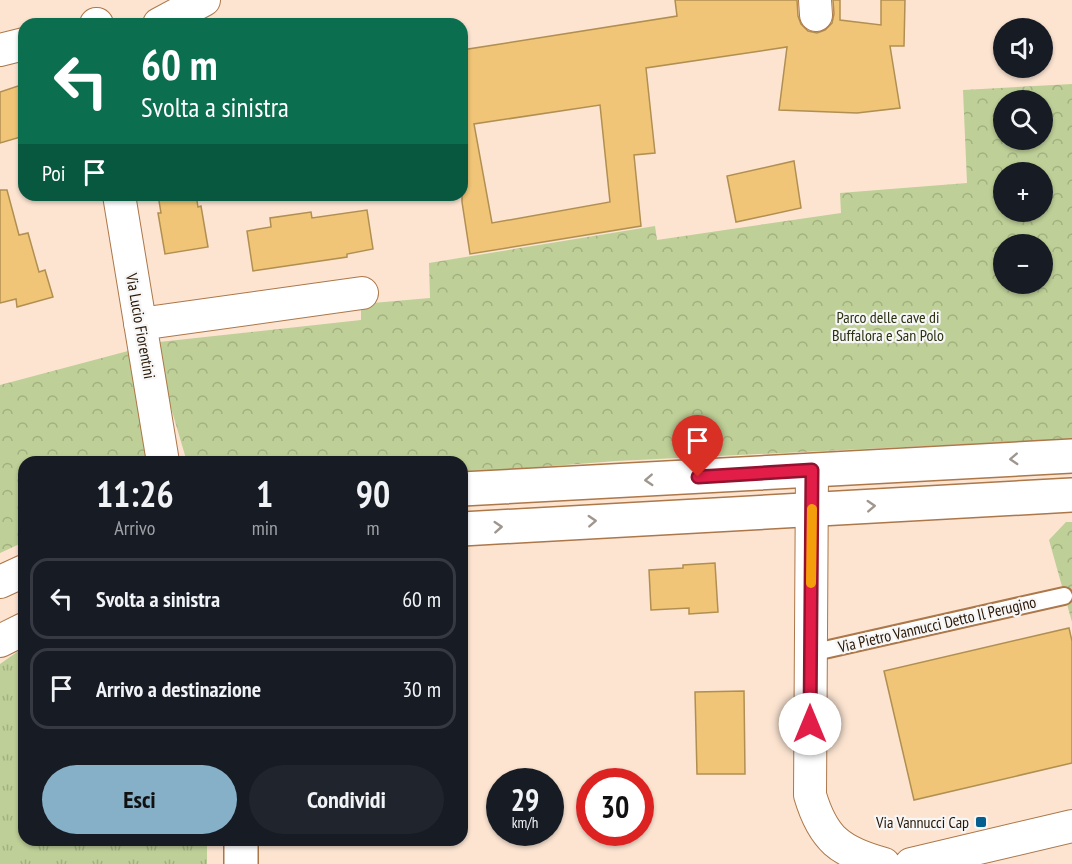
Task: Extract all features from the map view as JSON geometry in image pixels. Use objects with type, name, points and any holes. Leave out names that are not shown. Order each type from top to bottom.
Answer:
[{"type":"street","points":[[170,18],[204,0]]},
{"type":"street","points":[[0,50],[18,46]]},
{"type":"street","name":"Via Lucio Fiorentini","points":[[120,201],[163,456]]},
{"type":"street","points":[[140,324],[362,293]]},
{"type":"street","points":[[468,489],[1072,456]]},
{"type":"street","points":[[812,470],[810,795],[816,814],[826,831],[842,848],[861,858],[884,864]]},
{"type":"street","points":[[468,530],[1072,495]]},
{"type":"street","points":[[0,582],[18,574]]},
{"type":"street","points":[[0,641],[18,633]]},
{"type":"street","points":[[911,864],[1072,826]]},
{"type":"street","points":[[241,846],[241,864]]},
{"type":"lane","name":"Via Pietro Vannucci Detto Il Perugino","points":[[810,653],[1064,596]]},
{"type":"green space","name":"Parco delle cave di Buffalora e San Polo","points":[[1072,84],[1072,439],[616,461],[468,473],[468,456],[185,456],[153,347],[159,342],[361,320],[361,304],[430,298],[429,263],[655,226],[657,240],[841,213],[840,193],[967,183],[963,90]]},
{"type":"green space","points":[[128,351],[148,456],[18,456],[18,545],[0,553],[0,385]]},
{"type":"green space","points":[[1066,522],[1072,522],[1072,622],[1049,540]]},
{"type":"green space","points":[[18,651],[18,846],[207,846],[207,864],[0,864],[0,664]]},
{"type":"building","points":[[675,0],[797,0],[801,24],[808,31],[817,33],[825,30],[832,23],[833,0],[840,0],[840,20],[881,25],[881,0],[905,0],[904,46],[890,46],[900,108],[857,113],[779,110],[787,47],[646,68],[655,153],[634,155],[641,226],[470,254],[462,202],[468,201],[468,49],[677,16]],"holes":[[[600,105],[610,202],[492,223],[474,124]]]},
{"type":"building","points":[[18,86],[18,138],[0,143],[0,92]]},
{"type":"building","points":[[794,161],[801,208],[736,222],[727,176]]},
{"type":"building","points":[[0,190],[7,190],[19,235],[28,233],[39,272],[45,270],[53,297],[17,307],[16,299],[0,303]]},
{"type":"building","points":[[159,201],[197,201],[198,207],[201,206],[208,247],[165,254],[158,213],[161,213]]},
{"type":"building","points":[[367,210],[373,249],[347,254],[347,257],[253,271],[247,231],[271,227],[270,218],[311,212],[312,218]]},
{"type":"building","points":[[715,563],[718,612],[689,614],[689,608],[651,610],[649,570]]},
{"type":"building","points":[[1069,628],[1072,641],[1072,763],[914,800],[884,671]]},
{"type":"building","points":[[744,691],[745,774],[697,774],[695,692]]},
{"type":"slow traffic","points":[[811,583],[812,509]]},
{"type":"place","name":"Via Vannucci Cap","points":[[981,822]]},
{"type":"route","points":[[698,477],[812,470],[810,724]]}]
